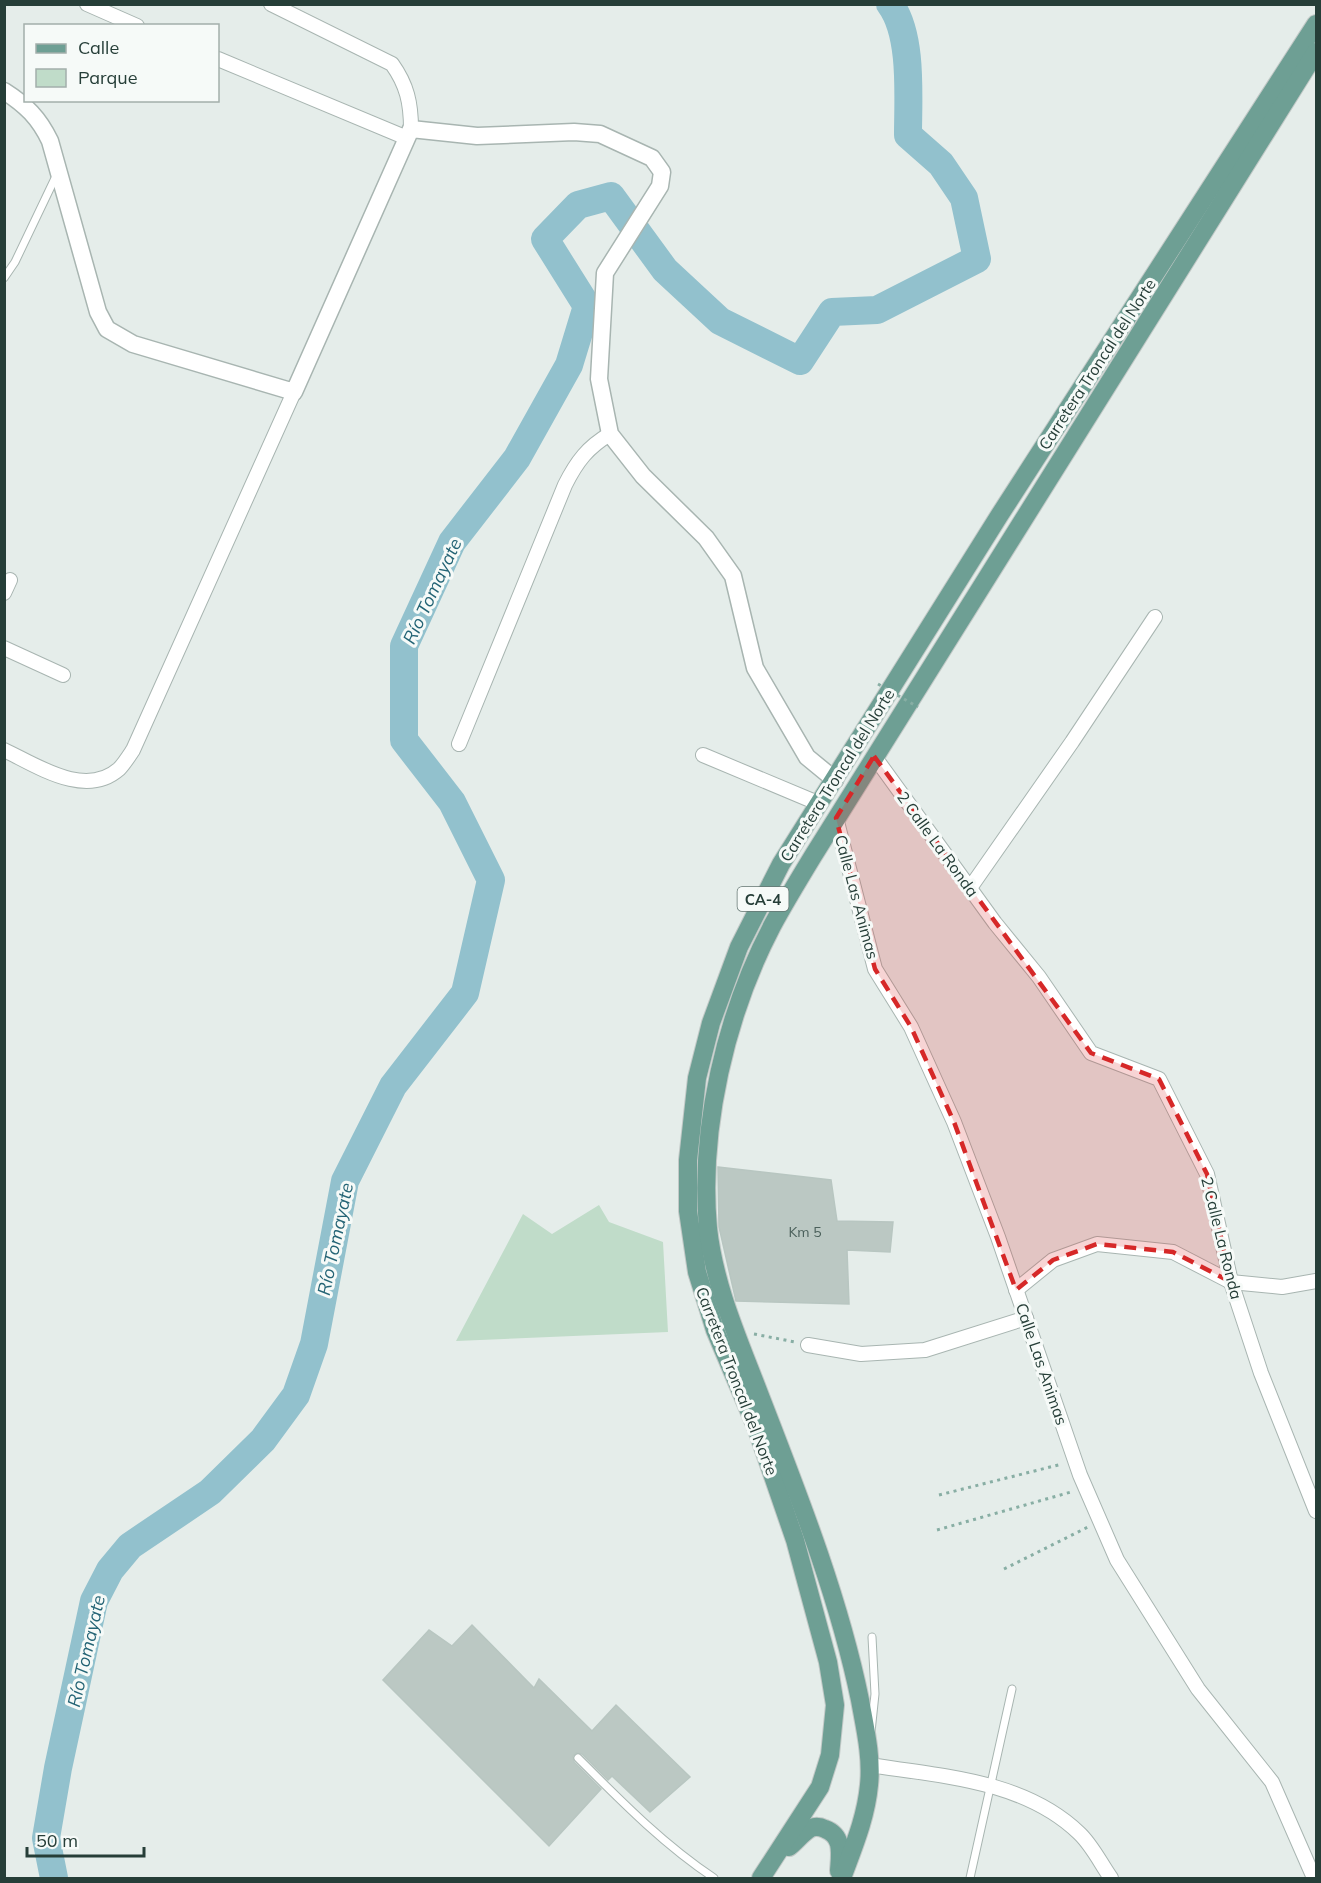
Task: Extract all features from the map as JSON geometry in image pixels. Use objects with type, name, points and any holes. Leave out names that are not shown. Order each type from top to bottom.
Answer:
[{"type":"main road","name":"Carretera Troncal del Norte","points":[[761,1878],[810,1805],[826,1770],[834,1720],[834,1695],[828,1662],[795,1540],[756,1427],[715,1330],[697,1272],[688,1211],[688,1160],[697,1078],[721,991],[739,947],[781,864],[999,516],[1317,24]]},
{"type":"main road","name":"Carretera Troncal del Norte","points":[[840,1878],[862,1821],[869,1765],[867,1743],[855,1678],[829,1589],[715,1271],[708,1230],[709,1134],[714,1096],[734,1022],[756,961],[772,926],[874,756],[1317,52]]},
{"type":"main road","points":[[771,1863],[812,1828],[819,1827],[830,1831],[838,1840],[841,1854],[840,1878]]},
{"type":"street","points":[[87,4],[132,24]]},
{"type":"street","points":[[4,750],[68,780],[97,780],[118,770],[133,750],[409,133],[411,110],[405,82],[392,64],[271,4]]},
{"type":"street","points":[[219,59],[409,133],[477,136],[574,132],[600,134],[632,147],[659,165],[662,179],[656,194],[605,273],[599,379],[610,434],[644,476],[706,538],[733,576],[755,668],[807,758],[835,780]]},
{"type":"street","points":[[4,91],[22,102],[40,119],[50,141],[98,312],[107,329],[133,344],[294,392]]},
{"type":"street","points":[[459,744],[565,484],[578,460],[590,446],[610,434]]},
{"type":"street","points":[[4,593],[10,580]]},
{"type":"street","points":[[970,888],[1072,742],[1155,617]]},
{"type":"street","points":[[4,648],[63,675]]},
{"type":"street","points":[[703,755],[820,804]]},
{"type":"street","name":"2 Calle La Ronda","points":[[874,756],[970,888],[1039,977],[1091,1053],[1159,1079],[1207,1174],[1231,1282],[1261,1373],[1317,1511]]},
{"type":"street","name":"Calle Las Animas","points":[[836,818],[876,969],[910,1027],[954,1122],[1075,1460],[1117,1560],[1198,1689],[1272,1782],[1314,1878]]},
{"type":"street","points":[[1016,1290],[1053,1260],[1097,1244],[1173,1252],[1231,1282],[1282,1287],[1317,1281]]},
{"type":"street","points":[[808,1345],[861,1354],[925,1350],[1026,1318]]},
{"type":"street","points":[[869,1765],[975,1781],[1035,1802],[1080,1834],[1111,1878]]},
{"type":"lane","points":[[4,278],[15,262],[59,169]]},
{"type":"lane","points":[[867,1743],[873,1725],[874,1704],[872,1637]]},
{"type":"lane","points":[[970,1878],[1012,1689]]},
{"type":"lane","points":[[578,1758],[655,1833],[682,1856],[714,1878]]},
{"type":"path","points":[[878,684],[918,707]]},
{"type":"path","points":[[735,1330],[808,1345]]},
{"type":"path","points":[[939,1495],[1075,1460]]},
{"type":"path","points":[[937,1530],[1086,1488]]},
{"type":"path","points":[[1004,1569],[1100,1521]]},
{"type":"highlighted area","points":[[874,756],[1091,1053],[1159,1079],[1207,1174],[1231,1282],[1173,1252],[1097,1244],[1053,1260],[1016,1290],[954,1122],[911,1027],[875,969],[836,818]]},
{"type":"green space","points":[[599,1205],[609,1222],[663,1242],[668,1332],[456,1341],[523,1214],[552,1234]]},
{"type":"building","points":[[718,1167],[831,1180],[837,1221],[893,1222],[890,1252],[847,1250],[849,1304],[736,1301],[719,1227]]},
{"type":"building","points":[[472,1625],[534,1688],[539,1679],[592,1731],[616,1705],[690,1777],[650,1812],[612,1776],[608,1780],[582,1754],[576,1753],[573,1756],[574,1762],[601,1789],[549,1846],[383,1680],[429,1630],[452,1646]]},
{"type":"waterway","name":"Río Tomayate","points":[[54,1878],[46,1838],[58,1768],[94,1601],[110,1570],[130,1546],[210,1492],[263,1440],[296,1395],[314,1344],[345,1181],[393,1086],[465,993],[491,880],[452,802],[404,740],[404,646],[452,542],[517,458],[569,365],[587,306],[545,239],[578,205],[611,196],[665,270],[720,321],[800,361],[832,312],[877,310],[977,259],[964,198],[941,164],[908,135],[906,49],[903,32],[890,4]]}]
